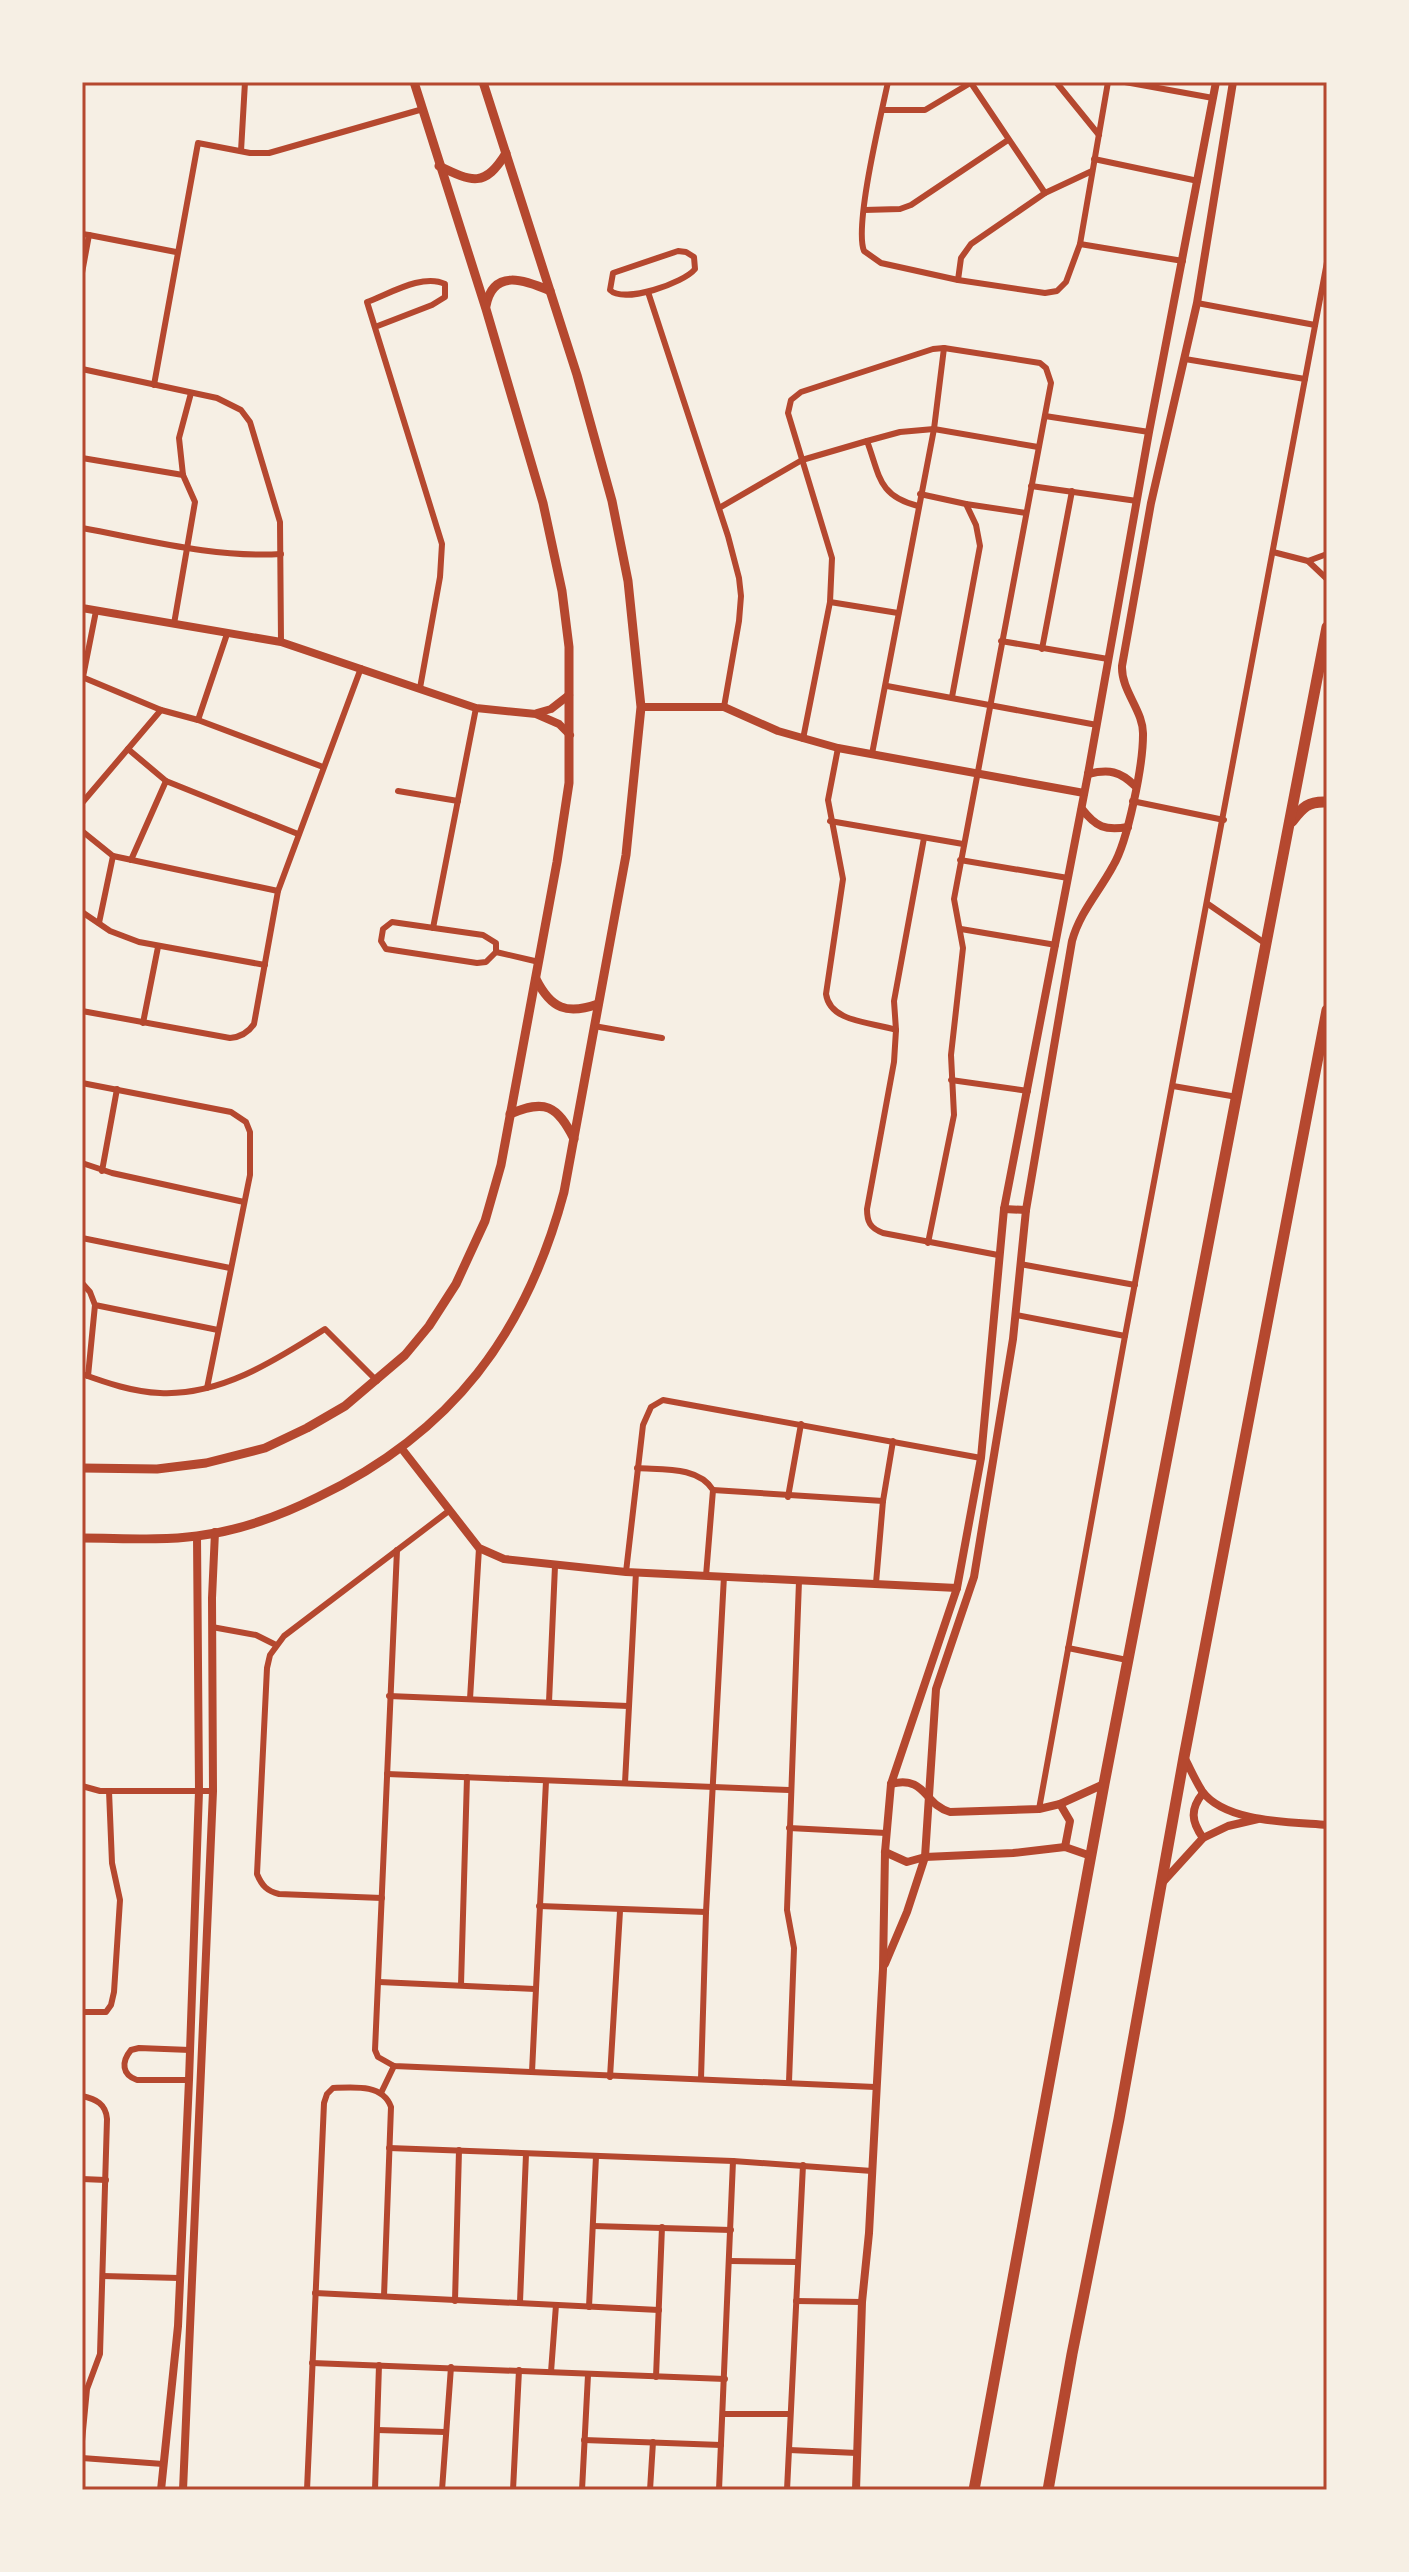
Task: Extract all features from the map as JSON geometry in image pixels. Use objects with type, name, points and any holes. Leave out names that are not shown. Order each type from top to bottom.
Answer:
[{"type":"highway","points":[[974,2490],[1104,1784],[1327,627]]},
{"type":"highway","points":[[1289,826],[1310,802],[1327,802]]},
{"type":"highway","points":[[1048,2490],[1327,1010]]},
{"type":"main road","points":[[82,1468],[157,1469],[206,1463],[265,1448],[332,1413],[377,1381],[421,1336],[456,1284],[485,1221],[503,1156],[569,783],[569,647],[562,591],[543,503],[414,82]]},
{"type":"main road","points":[[82,1538],[197,1536],[215,1532],[296,1508],[350,1482],[402,1449],[478,1374],[520,1310],[551,1238],[574,1139],[626,855],[641,707],[628,581],[612,501],[577,375],[483,82]]},
{"type":"main road","points":[[439,166],[468,180],[478,180],[489,175],[506,153]]},
{"type":"main road","points":[[486,309],[488,297],[497,286],[509,279],[520,279],[550,291]]},
{"type":"main road","points":[[536,979],[553,1003],[567,1010],[580,1010],[598,1004]]},
{"type":"main road","points":[[510,1114],[539,1104],[560,1115],[574,1139]]},
{"type":"street","points":[[241,151],[245,82]]},
{"type":"street","points":[[888,82],[864,210],[861,244],[864,251],[881,263],[1031,292],[1057,291],[1066,282],[1080,244],[1108,82]]},
{"type":"street","points":[[883,110],[925,110],[972,82],[1045,193]]},
{"type":"street","points":[[1056,82],[1099,135]]},
{"type":"street","points":[[1125,82],[1213,98]]},
{"type":"street","points":[[856,2490],[862,2302],[872,2171],[883,1969],[885,1852],[891,1784],[957,1588],[981,1458],[1004,1209],[1082,809],[1149,432],[1216,82]]},
{"type":"street","points":[[883,1969],[907,1912],[925,1857],[936,1689],[972,1587],[1013,1339],[1026,1210],[1075,928],[1114,866],[1128,827],[1143,731],[1123,682],[1122,666],[1151,503],[1197,303],[1233,82]]},
{"type":"street","points":[[154,385],[198,143],[259,154],[290,149],[423,109]]},
{"type":"street","points":[[864,210],[900,209],[911,205],[1008,140]]},
{"type":"street","points":[[1094,159],[1198,181]]},
{"type":"street","points":[[958,280],[961,258],[971,244],[1045,193],[1092,171]]},
{"type":"street","points":[[1190,226],[1209,229]]},
{"type":"street","points":[[82,273],[85,234],[176,252]]},
{"type":"street","points":[[1080,244],[1183,261]]},
{"type":"street","points":[[678,251],[692,256],[695,265],[690,275],[648,292],[615,295],[610,290],[611,277],[613,273],[678,251]]},
{"type":"street","points":[[1039,1809],[1327,262]]},
{"type":"street","points":[[375,327],[432,305],[445,297],[445,284],[424,282],[367,302],[442,544],[440,577],[420,688]]},
{"type":"street","points":[[648,292],[739,578],[741,596],[724,707]]},
{"type":"street","points":[[1197,303],[1315,325]]},
{"type":"street","points":[[872,754],[934,429],[944,348]]},
{"type":"street","points":[[803,739],[830,602],[832,558],[788,413],[794,395],[918,353],[944,348],[1040,363],[1050,374],[1051,383],[954,899],[954,910],[961,929],[963,965],[951,1055],[952,1131],[928,1243]]},
{"type":"street","points":[[1185,359],[1305,379]]},
{"type":"street","points":[[82,369],[228,403],[241,410],[250,422],[280,522],[281,642]]},
{"type":"street","points":[[1160,376],[1180,382]]},
{"type":"street","points":[[174,624],[195,502],[183,475],[179,438],[191,393]]},
{"type":"street","points":[[1045,416],[1149,432]]},
{"type":"street","points":[[719,508],[802,460],[900,432],[934,429],[1038,447]]},
{"type":"street","points":[[867,441],[887,492],[918,506]]},
{"type":"street","points":[[82,458],[183,475]]},
{"type":"street","points":[[1031,486],[1137,501]]},
{"type":"street","points":[[1042,649],[1072,491]]},
{"type":"street","points":[[920,494],[1026,513]]},
{"type":"street","points":[[952,697],[980,546],[976,525],[966,504]]},
{"type":"street","points":[[82,528],[244,557],[281,554]]},
{"type":"street","points":[[1273,552],[1308,561],[1327,579]]},
{"type":"street","points":[[1308,561],[1327,554]]},
{"type":"street","points":[[830,602],[898,613]]},
{"type":"street","points":[[82,608],[281,642],[476,708],[536,714],[559,724],[570,735]]},
{"type":"street","points":[[96,611],[82,677],[161,710],[198,720],[323,767]]},
{"type":"street","points":[[198,720],[227,634]]},
{"type":"street","points":[[1001,641],[1108,659]]},
{"type":"street","points":[[82,1011],[219,1037],[238,1037],[250,1030],[254,1024],[278,891],[361,668]]},
{"type":"street","points":[[887,686],[1097,725]]},
{"type":"street","points":[[536,714],[551,709],[569,695]]},
{"type":"street","points":[[641,707],[724,707],[803,739],[838,748],[1084,793]]},
{"type":"street","points":[[433,928],[476,708]]},
{"type":"street","points":[[82,803],[161,710]]},
{"type":"street","points":[[838,748],[828,794],[830,821],[843,879],[827,1002],[842,1016],[896,1030]]},
{"type":"street","points":[[128,749],[166,781],[298,834]]},
{"type":"street","points":[[1088,774],[1117,772],[1135,786]]},
{"type":"street","points":[[131,860],[166,781]]},
{"type":"street","points":[[398,791],[458,801]]},
{"type":"street","points":[[1132,801],[1224,820]]},
{"type":"street","points":[[1082,809],[1094,824],[1107,830],[1128,827]]},
{"type":"street","points":[[830,821],[963,844]]},
{"type":"street","points":[[82,831],[113,856],[278,891]]},
{"type":"street","points":[[924,838],[894,1001],[894,1062],[867,1217],[870,1226],[876,1230],[998,1255]]},
{"type":"street","points":[[99,923],[113,856]]},
{"type":"street","points":[[960,860],[1068,878]]},
{"type":"street","points":[[1208,904],[1266,944]]},
{"type":"street","points":[[82,912],[118,934],[158,947],[265,965]]},
{"type":"street","points":[[392,922],[433,928],[483,935],[496,943],[496,952],[492,959],[477,963],[392,950],[383,946],[381,941],[383,929],[392,922]]},
{"type":"street","points":[[961,929],[1056,945]]},
{"type":"street","points":[[143,1023],[158,947]]},
{"type":"street","points":[[496,952],[539,962]]},
{"type":"street","points":[[594,1026],[662,1038]]},
{"type":"street","points":[[951,1080],[1028,1091]]},
{"type":"street","points":[[82,1083],[238,1115],[250,1132],[252,1148],[244,1202],[207,1388]]},
{"type":"street","points":[[1173,1086],[1237,1097]]},
{"type":"street","points":[[102,1171],[117,1089]]},
{"type":"street","points":[[82,1163],[102,1171],[244,1202]]},
{"type":"street","points":[[1004,1209],[1026,1210]]},
{"type":"street","points":[[82,1238],[230,1268]]},
{"type":"street","points":[[1020,1264],[1135,1285]]},
{"type":"street","points":[[82,1283],[95,1305],[85,1375],[153,1393],[192,1391],[246,1374],[325,1329],[377,1381]]},
{"type":"street","points":[[95,1305],[218,1330]]},
{"type":"street","points":[[1016,1315],[1125,1336]]},
{"type":"street","points":[[992,1339],[1013,1339]]},
{"type":"street","points":[[625,1783],[637,1468],[646,1415],[657,1402],[663,1400],[981,1458]]},
{"type":"street","points":[[788,1497],[801,1424]]},
{"type":"street","points":[[876,1583],[883,1501],[893,1441]]},
{"type":"street","points":[[402,1449],[479,1548],[504,1559],[631,1572],[957,1588]]},
{"type":"street","points":[[637,1468],[697,1475],[708,1482],[713,1490],[706,1576]]},
{"type":"street","points":[[713,1490],[883,1501]]},
{"type":"street","points":[[382,1898],[279,1894],[262,1885],[257,1874],[267,1668],[276,1645],[284,1636],[450,1510]]},
{"type":"street","points":[[183,2490],[213,1791],[215,1532]]},
{"type":"street","points":[[161,2490],[175,2357],[189,2080],[199,1791],[197,1536]]},
{"type":"street","points":[[470,1699],[479,1548]]},
{"type":"street","points":[[397,1550],[375,2050],[378,2057],[394,2066],[875,2087]]},
{"type":"street","points":[[549,1702],[555,1566]]},
{"type":"street","points":[[701,2079],[706,1912],[724,1576]]},
{"type":"street","points":[[789,2082],[794,1948],[787,1910],[789,1790],[799,1581]]},
{"type":"street","points":[[212,1627],[256,1635],[276,1645]]},
{"type":"street","points":[[1068,1648],[1129,1660]]},
{"type":"street","points":[[389,1696],[628,1706]]},
{"type":"street","points":[[1184,1757],[1203,1793],[1222,1806],[1258,1819],[1327,1825]]},
{"type":"street","points":[[387,1774],[789,1790]]},
{"type":"street","points":[[461,1985],[467,1777]]},
{"type":"street","points":[[532,2072],[546,1781]]},
{"type":"street","points":[[891,1784],[913,1783],[944,1811],[950,1812],[1039,1809],[1060,1804],[1104,1784]]},
{"type":"street","points":[[82,1786],[109,1791],[213,1791]]},
{"type":"street","points":[[82,2012],[106,2012],[114,1992],[120,1900],[112,1863],[109,1791]]},
{"type":"street","points":[[1203,1793],[1192,1815],[1195,1827],[1203,1838]]},
{"type":"street","points":[[1060,1804],[1070,1821],[1065,1847]]},
{"type":"street","points":[[1162,1883],[1203,1838],[1228,1826],[1258,1819]]},
{"type":"street","points":[[789,1828],[886,1833]]},
{"type":"street","points":[[885,1852],[907,1862],[925,1857],[1065,1847],[1091,1856]]},
{"type":"street","points":[[539,1906],[706,1912]]},
{"type":"street","points":[[610,2077],[620,1911]]},
{"type":"street","points":[[379,1982],[535,1989]]},
{"type":"street","points":[[189,2080],[137,2080],[129,2077],[124,2064],[131,2050],[139,2048],[190,2050]]},
{"type":"street","points":[[381,2093],[394,2066]]},
{"type":"street","points":[[307,2490],[325,2098],[333,2088],[369,2089],[381,2093],[391,2107],[384,2296]]},
{"type":"street","points":[[82,2096],[96,2100],[107,2111],[100,2354],[87,2389],[82,2441]]},
{"type":"street","points":[[389,2148],[733,2161],[872,2171]]},
{"type":"street","points":[[455,2301],[459,2150]]},
{"type":"street","points":[[520,2302],[526,2154]]},
{"type":"street","points":[[589,2307],[596,2156]]},
{"type":"street","points":[[719,2490],[733,2161]]},
{"type":"street","points":[[787,2490],[803,2165]]},
{"type":"street","points":[[82,2179],[106,2180]]},
{"type":"street","points":[[593,2226],[731,2230]]},
{"type":"street","points":[[656,2377],[662,2227]]},
{"type":"street","points":[[730,2261],[797,2262]]},
{"type":"street","points":[[103,2276],[179,2278]]},
{"type":"street","points":[[315,2293],[659,2310]]},
{"type":"street","points":[[796,2301],[862,2302]]},
{"type":"street","points":[[551,2372],[556,2305]]},
{"type":"street","points":[[312,2363],[725,2379]]},
{"type":"street","points":[[375,2490],[379,2365]]},
{"type":"street","points":[[442,2490],[451,2367]]},
{"type":"street","points":[[513,2490],[519,2370]]},
{"type":"street","points":[[582,2490],[588,2375]]},
{"type":"street","points":[[723,2414],[789,2414]]},
{"type":"street","points":[[377,2430],[445,2432]]},
{"type":"street","points":[[584,2440],[721,2445]]},
{"type":"street","points":[[650,2490],[653,2442]]},
{"type":"street","points":[[789,2450],[857,2453]]},
{"type":"street","points":[[82,2458],[163,2464]]}]
